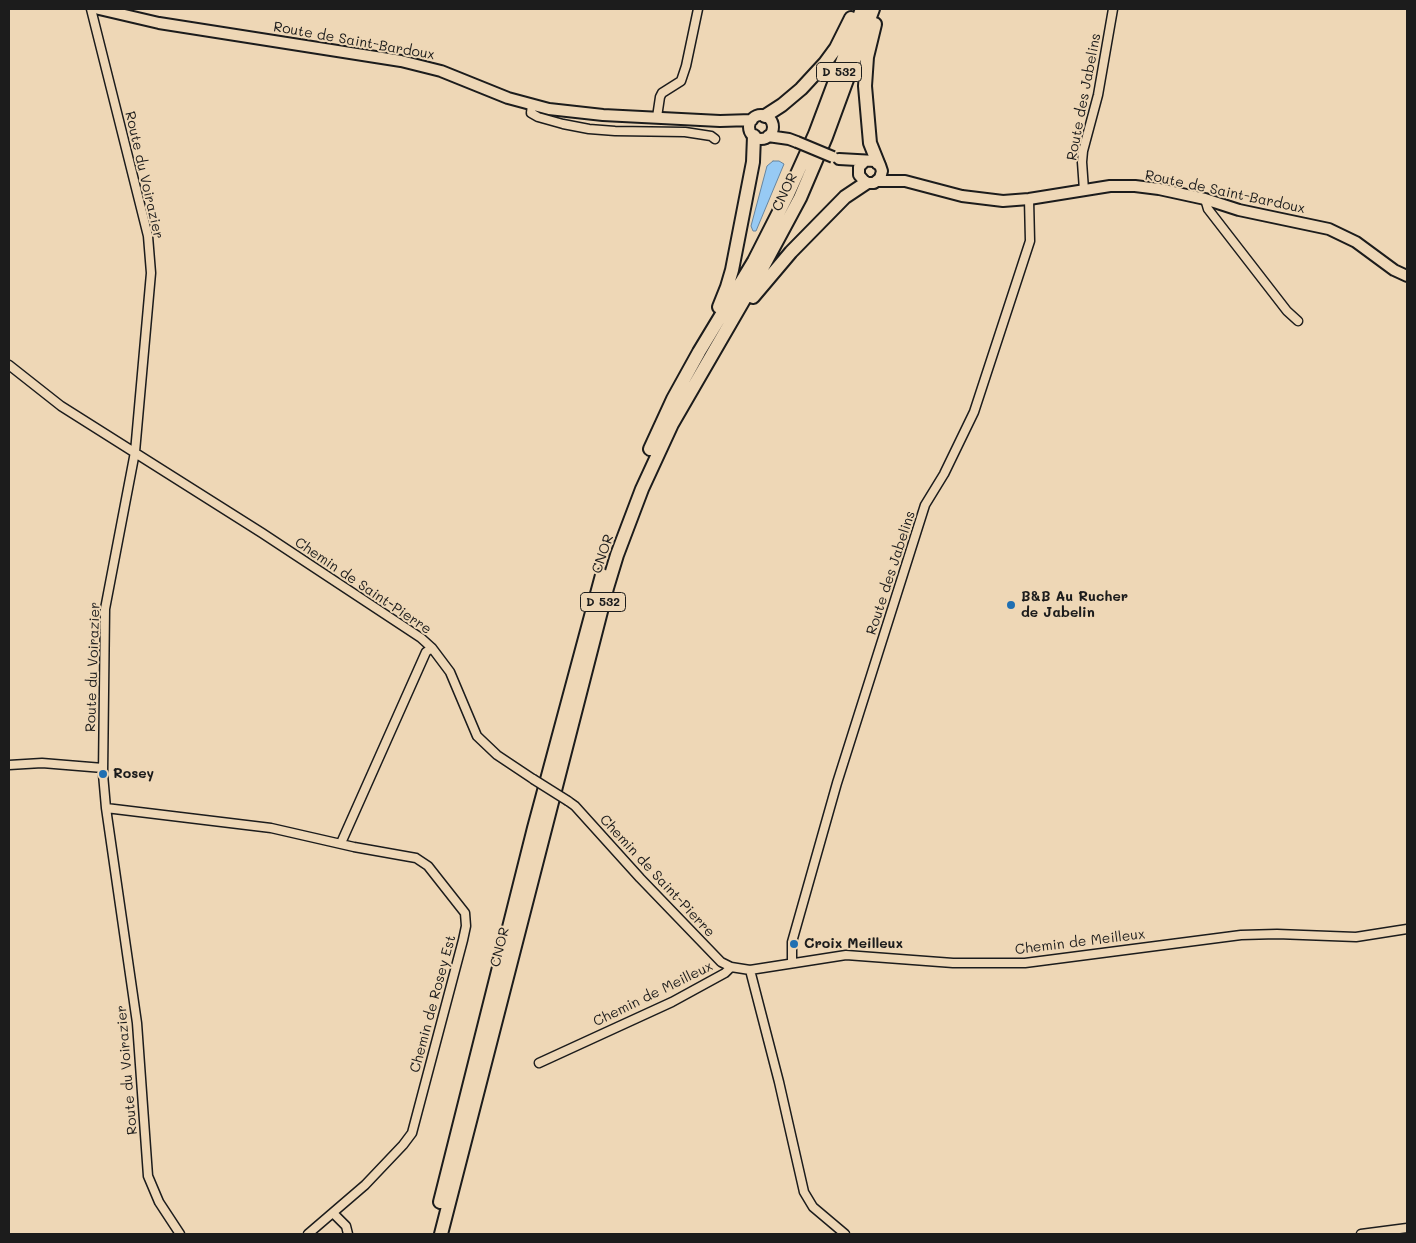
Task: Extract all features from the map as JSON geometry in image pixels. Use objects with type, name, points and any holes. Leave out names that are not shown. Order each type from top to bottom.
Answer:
[{"type":"highway","points":[[765,116],[788,100],[825,63],[836,48],[855,9]]},
{"type":"highway","name":"CNOR","points":[[432,1234],[534,828],[598,586],[633,488],[673,399],[774,223],[815,134],[862,9]]},
{"type":"highway","name":"CNOR","points":[[440,1234],[607,588],[632,516],[658,452],[800,198],[826,136],[873,9]]},
{"type":"highway","points":[[880,9],[867,57],[865,86],[870,143],[880,165]]},
{"type":"highway","points":[[673,399],[695,350],[721,303],[727,287],[753,162],[752,134]]},
{"type":"highway","points":[[706,364],[760,287],[844,197],[867,179]]},
{"type":"street","name":"Route du Voirazier","points":[[91,9],[148,236],[151,273],[135,452],[104,608],[103,768],[106,808],[137,1024],[148,1176],[159,1202],[180,1234]]},
{"type":"street","name":"Route de Saint-Bardoux","points":[[99,9],[159,23],[401,61],[441,71],[508,98],[532,105],[574,112],[720,121],[752,120]]},
{"type":"street","points":[[657,117],[662,93],[681,81],[698,9]]},
{"type":"street","name":"Route des Jabelins","points":[[1084,190],[1083,150],[1100,86],[1113,9]]},
{"type":"street","points":[[532,105],[532,113],[538,117],[589,129],[685,132],[711,136],[715,139]]},
{"type":"street","points":[[758,116],[765,116],[771,120],[771,132],[761,139],[752,134],[750,124],[752,120],[758,116]]},
{"type":"street","name":"Route de Saint-Bardoux","points":[[720,121],[752,134]]},
{"type":"street","points":[[771,132],[836,158],[867,179],[882,175],[880,165],[872,160],[836,158]]},
{"type":"street","points":[[864,161],[859,167],[867,179]]},
{"type":"street","name":"Route de Saint-Bardoux","points":[[880,165],[905,181]]},
{"type":"street","name":"Route de Saint-Bardoux","points":[[867,179],[905,181],[983,200],[1003,201],[1029,200],[1110,186],[1135,186],[1159,189],[1205,199],[1238,210],[1329,229],[1356,242],[1394,270],[1407,276]]},
{"type":"street","points":[[1205,199],[1208,209],[1287,311],[1298,321]]},
{"type":"street","name":"Route des Jabelins","points":[[792,963],[792,942],[837,783],[925,505],[944,474],[974,412],[1030,241],[1029,200]]},
{"type":"street","name":"Chemin de Saint-Pierre","points":[[9,365],[61,406],[271,539],[420,638],[432,648],[450,672],[477,736],[497,755],[575,806],[640,878],[721,962],[731,967]]},
{"type":"street","points":[[342,843],[426,652],[432,648]]},
{"type":"street","points":[[9,765],[42,763],[103,768]]},
{"type":"street","name":"Chemin de Rosey Est","points":[[106,808],[271,828],[354,847],[416,858],[425,863],[464,914],[466,926],[412,1133],[365,1185],[308,1234]]},
{"type":"street","name":"Chemin de Meilleux","points":[[539,1063],[672,1002],[725,973],[731,967],[750,970],[846,955],[953,962],[1025,963],[1241,935],[1356,937],[1407,929]]},
{"type":"street","points":[[750,970],[779,1082],[804,1192],[813,1207],[845,1234]]},
{"type":"street","points":[[333,1213],[346,1226],[348,1234]]},
{"type":"street","points":[[1361,1234],[1407,1228]]},
{"type":"water","points":[[773,161],[779,161],[784,164],[756,231],[753,231],[751,226],[767,166]]},
{"type":"place","name":"B&B Au Rucher de Jabelin","points":[[1011,605]]},
{"type":"place","name":"Rosey","points":[[103,774]]},
{"type":"place","name":"Croix Meilleux","points":[[794,944]]}]
